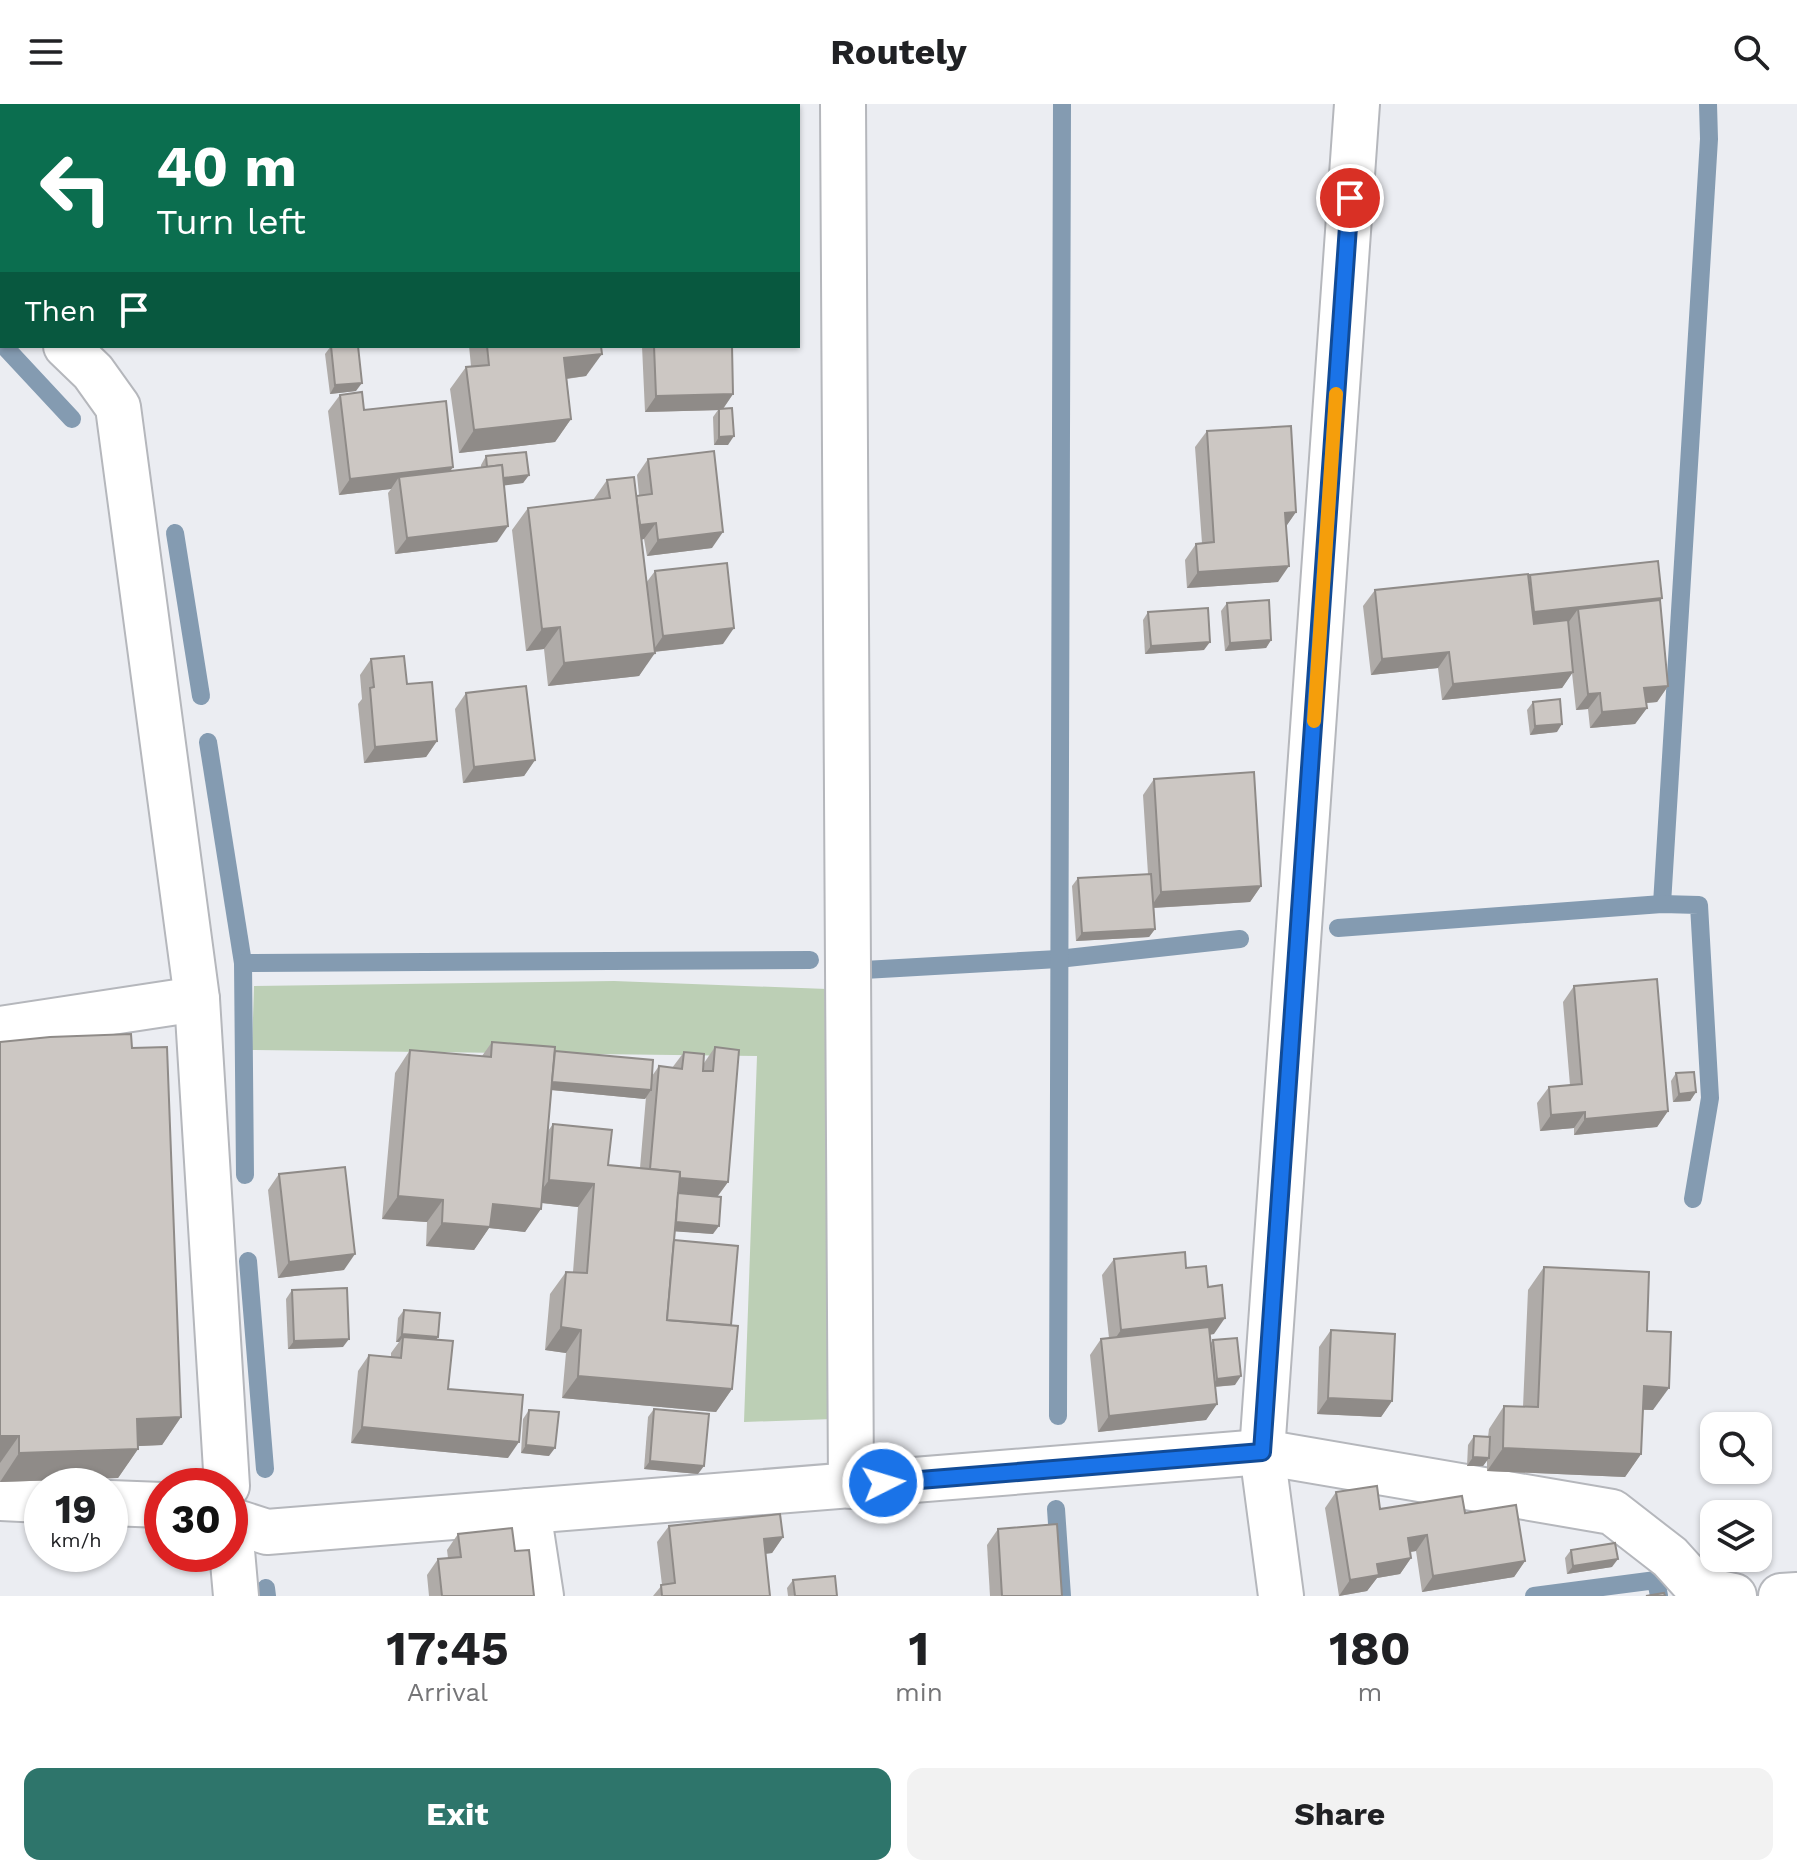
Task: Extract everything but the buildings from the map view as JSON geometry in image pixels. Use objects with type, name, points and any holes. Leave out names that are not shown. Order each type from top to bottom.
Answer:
[{"type":"street","points":[[843,104],[851,1486]]},
{"type":"street","points":[[1281,1596],[1262,1452],[1357,104]]},
{"type":"street","points":[[68,348],[93,372],[118,407],[197,999],[226,1468]]},
{"type":"street","points":[[0,1029],[197,999]]},
{"type":"street","points":[[248,1526],[267,1532],[1262,1452],[1612,1512],[1670,1557],[1699,1589],[1734,1596]]},
{"type":"street","points":[[0,1498],[24,1499]]},
{"type":"street","points":[[528,1511],[541,1596]]},
{"type":"street","points":[[234,1572],[236,1596]]},
{"type":"street","points":[[1781,1596],[1797,1595]]},
{"type":"green space","points":[[614,981],[827,989],[833,1419],[744,1422],[757,1056],[252,1050],[254,986]]},
{"type":"waterway","points":[[1058,1416],[1062,104]]},
{"type":"waterway","points":[[1662,904],[1709,139],[1708,104]]},
{"type":"waterway","points":[[6,348],[72,419]]},
{"type":"waterway","points":[[175,533],[201,696]]},
{"type":"waterway","points":[[208,742],[243,963]]},
{"type":"waterway","points":[[1338,928],[1662,904],[1699,905],[1710,1098],[1693,1199]]},
{"type":"waterway","points":[[864,970],[1058,959],[1240,939]]},
{"type":"waterway","points":[[245,1175],[243,963],[810,960]]},
{"type":"waterway","points":[[248,1261],[265,1469]]},
{"type":"waterway","points":[[1056,1509],[1062,1596]]},
{"type":"waterway","points":[[1534,1596],[1656,1580],[1659,1596]]},
{"type":"waterway","points":[[266,1588],[267,1596]]},
{"type":"slow traffic","points":[[1314,721],[1336,394]]},
{"type":"route","points":[[883,1483],[1262,1452],[1350,198]]}]
